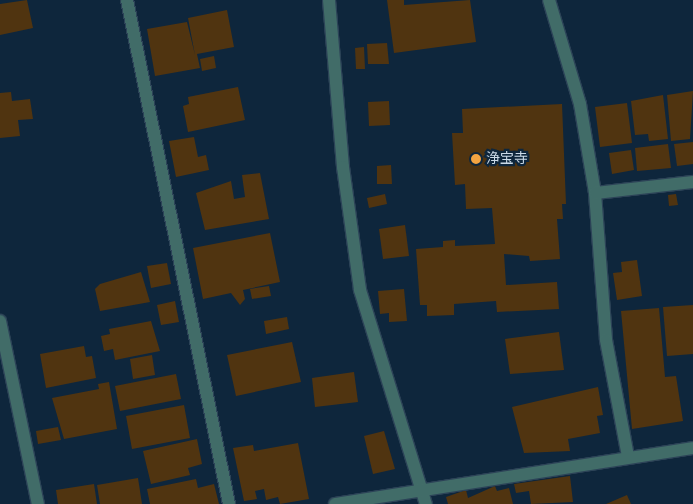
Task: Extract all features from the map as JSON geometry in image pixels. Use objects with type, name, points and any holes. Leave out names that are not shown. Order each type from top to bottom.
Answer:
[{"type":"street","points":[[127,0],[229,504]]},
{"type":"street","points":[[329,0],[343,167],[360,290],[426,504]]},
{"type":"street","points":[[549,0],[580,104],[595,194],[606,340],[628,456]]},
{"type":"street","points":[[595,194],[693,182]]},
{"type":"street","points":[[0,321],[38,504]]},
{"type":"street","points":[[335,504],[421,488],[628,456],[693,448]]},
{"type":"building","points":[[27,0],[33,28],[0,35],[0,4]]},
{"type":"building","points":[[387,0],[404,0],[404,5],[470,0],[476,42],[394,53]]},
{"type":"building","points":[[227,10],[234,47],[197,54],[200,68],[155,76],[147,29],[187,22],[195,55],[188,18]]},
{"type":"building","points":[[387,43],[389,64],[368,64],[367,44]]},
{"type":"building","points":[[364,47],[365,69],[356,69],[355,48]]},
{"type":"building","points":[[214,56],[216,68],[202,71],[200,59]]},
{"type":"building","points":[[238,87],[245,120],[188,132],[183,106],[189,104],[188,97]]},
{"type":"building","points":[[693,91],[690,139],[671,141],[667,95]]},
{"type":"building","points":[[11,92],[12,101],[30,99],[33,119],[18,120],[20,136],[0,138],[0,93]]},
{"type":"building","points":[[663,95],[668,139],[649,141],[648,134],[635,135],[631,101]]},
{"type":"building","points":[[389,101],[390,125],[369,126],[368,102]]},
{"type":"building","points":[[627,103],[632,143],[600,147],[595,107]]},
{"type":"building","points":[[562,104],[566,204],[562,204],[563,219],[557,219],[560,259],[530,261],[529,256],[504,254],[506,285],[557,282],[559,309],[497,312],[496,301],[454,304],[454,315],[427,316],[427,305],[420,305],[416,249],[443,247],[443,241],[455,240],[455,246],[495,244],[492,208],[466,209],[465,184],[455,185],[452,133],[463,133],[462,109]]},
{"type":"building","points":[[194,137],[198,157],[206,155],[209,170],[176,177],[169,141]]},
{"type":"building","points":[[693,142],[693,164],[677,166],[674,144]]},
{"type":"building","points":[[668,144],[671,168],[637,171],[635,148]]},
{"type":"building","points":[[631,150],[634,170],[612,174],[609,153]]},
{"type":"building","points":[[391,165],[392,184],[377,184],[377,166]]},
{"type":"building","points":[[260,173],[269,219],[205,230],[196,193],[231,181],[234,199],[245,197],[242,175]]},
{"type":"building","points":[[385,194],[387,204],[369,208],[367,198]]},
{"type":"building","points":[[676,194],[678,205],[669,206],[668,195]]},
{"type":"building","points":[[405,225],[409,256],[383,259],[379,229]]},
{"type":"building","points":[[270,233],[280,282],[243,290],[245,299],[240,305],[231,293],[203,299],[193,248]]},
{"type":"building","points":[[637,260],[642,296],[617,300],[613,273],[622,272],[621,262]]},
{"type":"building","points":[[167,263],[171,284],[151,288],[147,266]]},
{"type":"building","points":[[141,272],[150,302],[100,311],[95,289],[100,284]]},
{"type":"building","points":[[269,286],[271,296],[252,299],[250,289]]},
{"type":"building","points":[[404,289],[407,321],[389,322],[389,313],[380,314],[378,291]]},
{"type":"building","points":[[175,301],[179,322],[161,325],[157,305]]},
{"type":"building","points":[[693,305],[693,354],[667,356],[663,307]]},
{"type":"building","points":[[659,308],[665,377],[676,376],[683,421],[632,429],[621,311]]},
{"type":"building","points":[[287,317],[289,329],[266,334],[264,321]]},
{"type":"building","points":[[151,321],[160,351],[115,360],[113,349],[104,351],[101,336],[110,334],[109,329]]},
{"type":"building","points":[[559,332],[564,370],[510,374],[505,339]]},
{"type":"building","points":[[292,342],[301,382],[236,396],[227,355]]},
{"type":"building","points":[[84,346],[86,357],[92,356],[96,378],[46,388],[40,354]]},
{"type":"building","points":[[152,355],[155,375],[133,379],[130,359]]},
{"type":"building","points":[[354,372],[358,402],[315,407],[312,378]]},
{"type":"building","points":[[176,374],[181,399],[120,411],[115,386]]},
{"type":"building","points":[[109,382],[117,429],[64,439],[52,398],[99,389],[98,384]]},
{"type":"building","points":[[598,387],[603,415],[597,416],[600,433],[568,439],[570,451],[524,453],[512,407]]},
{"type":"building","points":[[184,405],[190,438],[132,449],[126,416]]},
{"type":"building","points":[[58,427],[61,440],[38,444],[36,431]]},
{"type":"building","points":[[384,431],[395,469],[373,474],[364,436]]},
{"type":"building","points":[[197,439],[202,464],[188,468],[190,475],[151,484],[143,451]]},
{"type":"building","points":[[298,443],[309,499],[280,504],[278,497],[266,500],[264,489],[255,491],[257,499],[244,501],[233,448],[253,445],[254,451]]},
{"type":"building","points":[[570,476],[573,502],[531,504],[529,491],[516,493],[514,484]]},
{"type":"building","points":[[138,478],[142,504],[100,504],[97,485]]},
{"type":"building","points":[[196,479],[198,488],[214,484],[219,504],[150,504],[147,489]]},
{"type":"building","points":[[94,484],[97,504],[58,504],[56,490]]},
{"type":"building","points":[[495,486],[497,491],[509,488],[513,504],[448,504],[446,497],[466,490],[468,498]]},
{"type":"building","points":[[627,495],[631,504],[606,504]]},
{"type":"place","name":"浄宝寺","points":[[476,159]]}]
